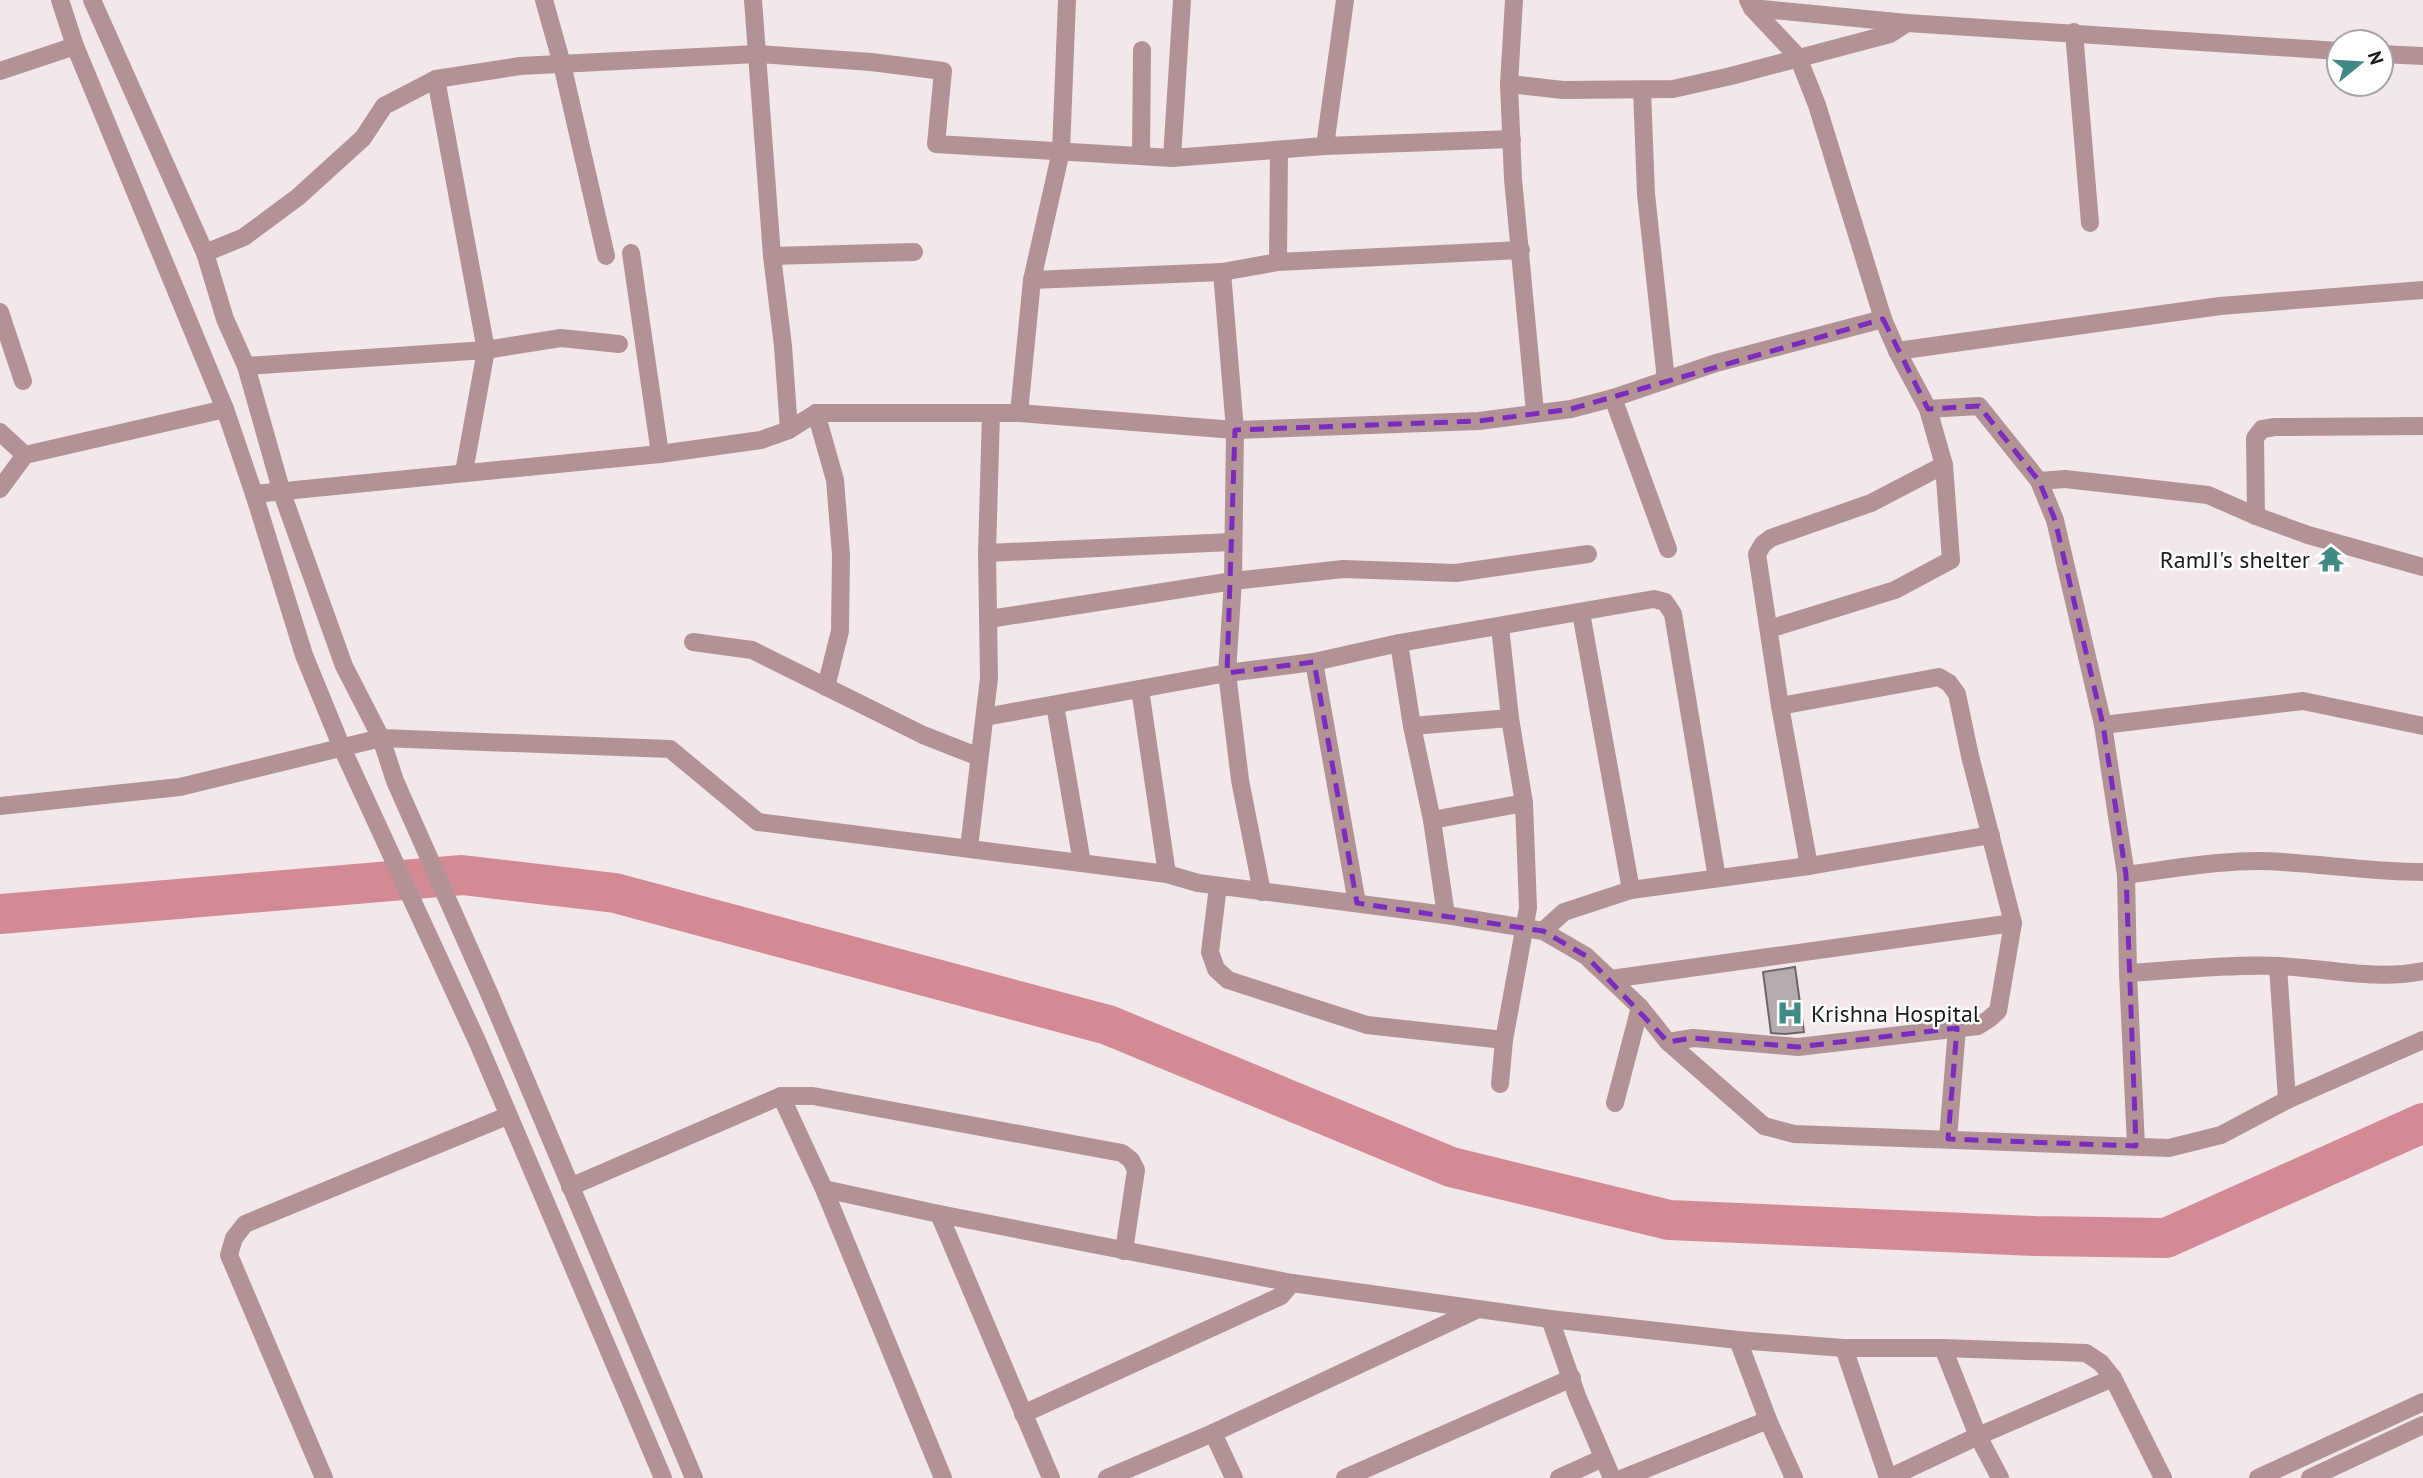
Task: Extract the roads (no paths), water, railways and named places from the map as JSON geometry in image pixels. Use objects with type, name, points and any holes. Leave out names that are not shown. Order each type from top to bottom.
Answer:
[{"type":"street","points":[[60,0],[75,46],[225,409],[304,655],[342,748],[478,1043],[663,1478]]},
{"type":"street","points":[[92,0],[205,253],[225,319],[246,366],[282,493],[344,666],[381,738],[395,781],[489,993],[694,1478]]},
{"type":"street","points":[[544,0],[562,64],[606,256]]},
{"type":"street","points":[[753,0],[772,256],[783,346],[789,429]]},
{"type":"street","points":[[1019,413],[1032,280],[1061,151],[1067,0]]},
{"type":"street","points":[[1172,158],[1182,0]]},
{"type":"street","points":[[1325,146],[1345,0]]},
{"type":"street","points":[[1514,0],[1509,84],[1513,180],[1535,412]]},
{"type":"street","points":[[1750,4],[1907,23],[2325,50]]},
{"type":"street","points":[[1750,4],[1798,57],[1817,105],[1882,319],[1928,409],[1944,465],[1951,560],[1895,590],[1769,629]]},
{"type":"street","points":[[1509,84],[1563,90],[1673,89],[1890,34],[1907,23]]},
{"type":"street","points":[[2074,32],[2090,223]]},
{"type":"street","points":[[0,71],[75,46]]},
{"type":"street","points":[[1141,156],[1142,50]]},
{"type":"street","points":[[205,253],[244,237],[298,197],[363,138],[384,106],[436,79],[520,66],[757,54],[872,62],[943,71],[936,144],[1172,158],[1325,146],[1512,139]]},
{"type":"street","points":[[2395,55],[2423,57]]},
{"type":"street","points":[[436,79],[486,350],[464,472]]},
{"type":"street","points":[[1642,90],[1646,194],[1666,380]]},
{"type":"street","points":[[1278,262],[1279,150]]},
{"type":"street","points":[[1032,280],[1222,272],[1278,262],[1521,250]]},
{"type":"street","points":[[772,256],[914,252]]},
{"type":"street","points":[[631,253],[660,454]]},
{"type":"street","points":[[1222,272],[1235,430],[1233,581],[1227,673],[1240,780],[1262,892]]},
{"type":"street","points":[[1897,351],[2220,306],[2423,290]]},
{"type":"street","points":[[0,312],[23,381]]},
{"type":"street","points":[[254,494],[660,454],[761,440],[789,429],[816,413],[1019,413],[1235,430],[1479,421],[1571,409],[1614,398],[1716,363],[1882,319]]},
{"type":"street","points":[[246,366],[486,350],[561,338],[619,344]]},
{"type":"street","points":[[1614,398],[1668,549]]},
{"type":"street","points":[[1928,409],[1979,406],[2039,481],[2055,520],[2103,725],[2126,875],[2136,1146]]},
{"type":"street","points":[[0,489],[25,455],[225,409]]},
{"type":"street","points":[[816,413],[835,480],[841,555],[840,631],[826,687]]},
{"type":"street","points":[[969,848],[989,678],[987,553],[991,413]]},
{"type":"street","points":[[2256,516],[2255,438],[2262,429],[2423,426]]},
{"type":"street","points":[[0,432],[25,455]]},
{"type":"street","points":[[1809,866],[1780,706],[1757,554],[1771,538],[1871,503],[1944,465]]},
{"type":"street","points":[[2039,481],[2065,480],[2208,495],[2308,535],[2423,567]]},
{"type":"street","points":[[987,553],[1232,542]]},
{"type":"street","points":[[989,620],[1233,581],[1343,569],[1456,573],[1588,554]]},
{"type":"street","points":[[985,717],[1227,673],[1314,662],[1399,643],[1654,599],[1665,603],[1673,614],[1717,878]]},
{"type":"street","points":[[1581,613],[1631,890]]},
{"type":"street","points":[[1500,627],[1510,719],[1524,803],[1528,908],[1535,929],[1504,1040],[1500,1084]]},
{"type":"street","points":[[693,642],[752,650],[923,735],[979,757]]},
{"type":"street","points":[[1399,643],[1412,726],[1433,820],[1446,915]]},
{"type":"street","points":[[1314,662],[1357,903]]},
{"type":"street","points":[[1668,1042],[1693,1038],[1798,1047],[1978,1026],[1998,1011],[2013,923],[1957,694],[1949,683],[1940,677],[1780,706]]},
{"type":"street","points":[[1140,689],[1167,874]]},
{"type":"street","points":[[2103,725],[2303,701],[2423,726]]},
{"type":"street","points":[[1055,705],[1082,863]]},
{"type":"street","points":[[1412,726],[1510,719]]},
{"type":"street","points":[[0,806],[180,787],[381,738],[670,749],[758,822],[1167,874],[1218,886],[1535,929],[1586,956],[1640,1007],[1668,1042],[1764,1126],[1794,1134],[2169,1148],[2221,1135],[2287,1100],[2423,1040]]},
{"type":"street","points":[[1433,820],[1524,803]]},
{"type":"street","points":[[1535,929],[1564,912],[1631,890],[1809,866],[1992,835]]},
{"type":"street","points":[[2126,875],[2229,862],[2281,862],[2378,872],[2423,872]]},
{"type":"street","points":[[1218,886],[1210,953],[1216,969],[1228,980],[1367,1025],[1504,1040]]},
{"type":"street","points":[[1611,979],[2013,923]]},
{"type":"street","points":[[2128,973],[2278,966],[2359,974],[2407,975],[2423,971]]},
{"type":"street","points":[[2278,966],[2287,1100]]},
{"type":"street","points":[[1615,1104],[1640,1007]]},
{"type":"street","points":[[1948,1139],[1957,1028]]},
{"type":"street","points":[[570,1187],[781,1096],[813,1096],[1122,1153],[1131,1160],[1136,1170],[1124,1251]]},
{"type":"street","points":[[781,1096],[824,1188],[943,1478]]},
{"type":"street","points":[[324,1478],[229,1255],[234,1238],[244,1224],[507,1116]]},
{"type":"street","points":[[824,1188],[939,1214],[1292,1283],[1550,1319],[1738,1340],[1844,1348],[2086,1353],[2101,1363],[2113,1378],[2163,1478]]},
{"type":"street","points":[[939,1214],[1051,1478]]},
{"type":"street","points":[[1023,1414],[1281,1296],[1292,1283]]},
{"type":"street","points":[[1107,1478],[1213,1433],[1478,1309]]},
{"type":"street","points":[[1550,1319],[1612,1478]]},
{"type":"street","points":[[1738,1340],[1768,1420],[1794,1478]]},
{"type":"street","points":[[1844,1348],[1889,1478],[2113,1378]]},
{"type":"street","points":[[1943,1348],[1978,1436],[2000,1478]]},
{"type":"street","points":[[1345,1478],[1572,1378]]},
{"type":"street","points":[[2258,1478],[2423,1402]]},
{"type":"street","points":[[1623,1478],[1768,1420]]},
{"type":"street","points":[[2310,1478],[2423,1425]]},
{"type":"street","points":[[1213,1433],[1234,1478]]},
{"type":"street","points":[[1559,1478],[1603,1458]]},
{"type":"waterway","points":[[0,914],[462,875],[615,893],[1108,1025],[1451,1167],[1669,1220],[2035,1236],[2166,1238],[2423,1123]]},
{"type":"place","name":"RamJI's shelter","points":[[2331,559]]},
{"type":"place","name":"Krishna Hospital","points":[[1790,1013]]}]
